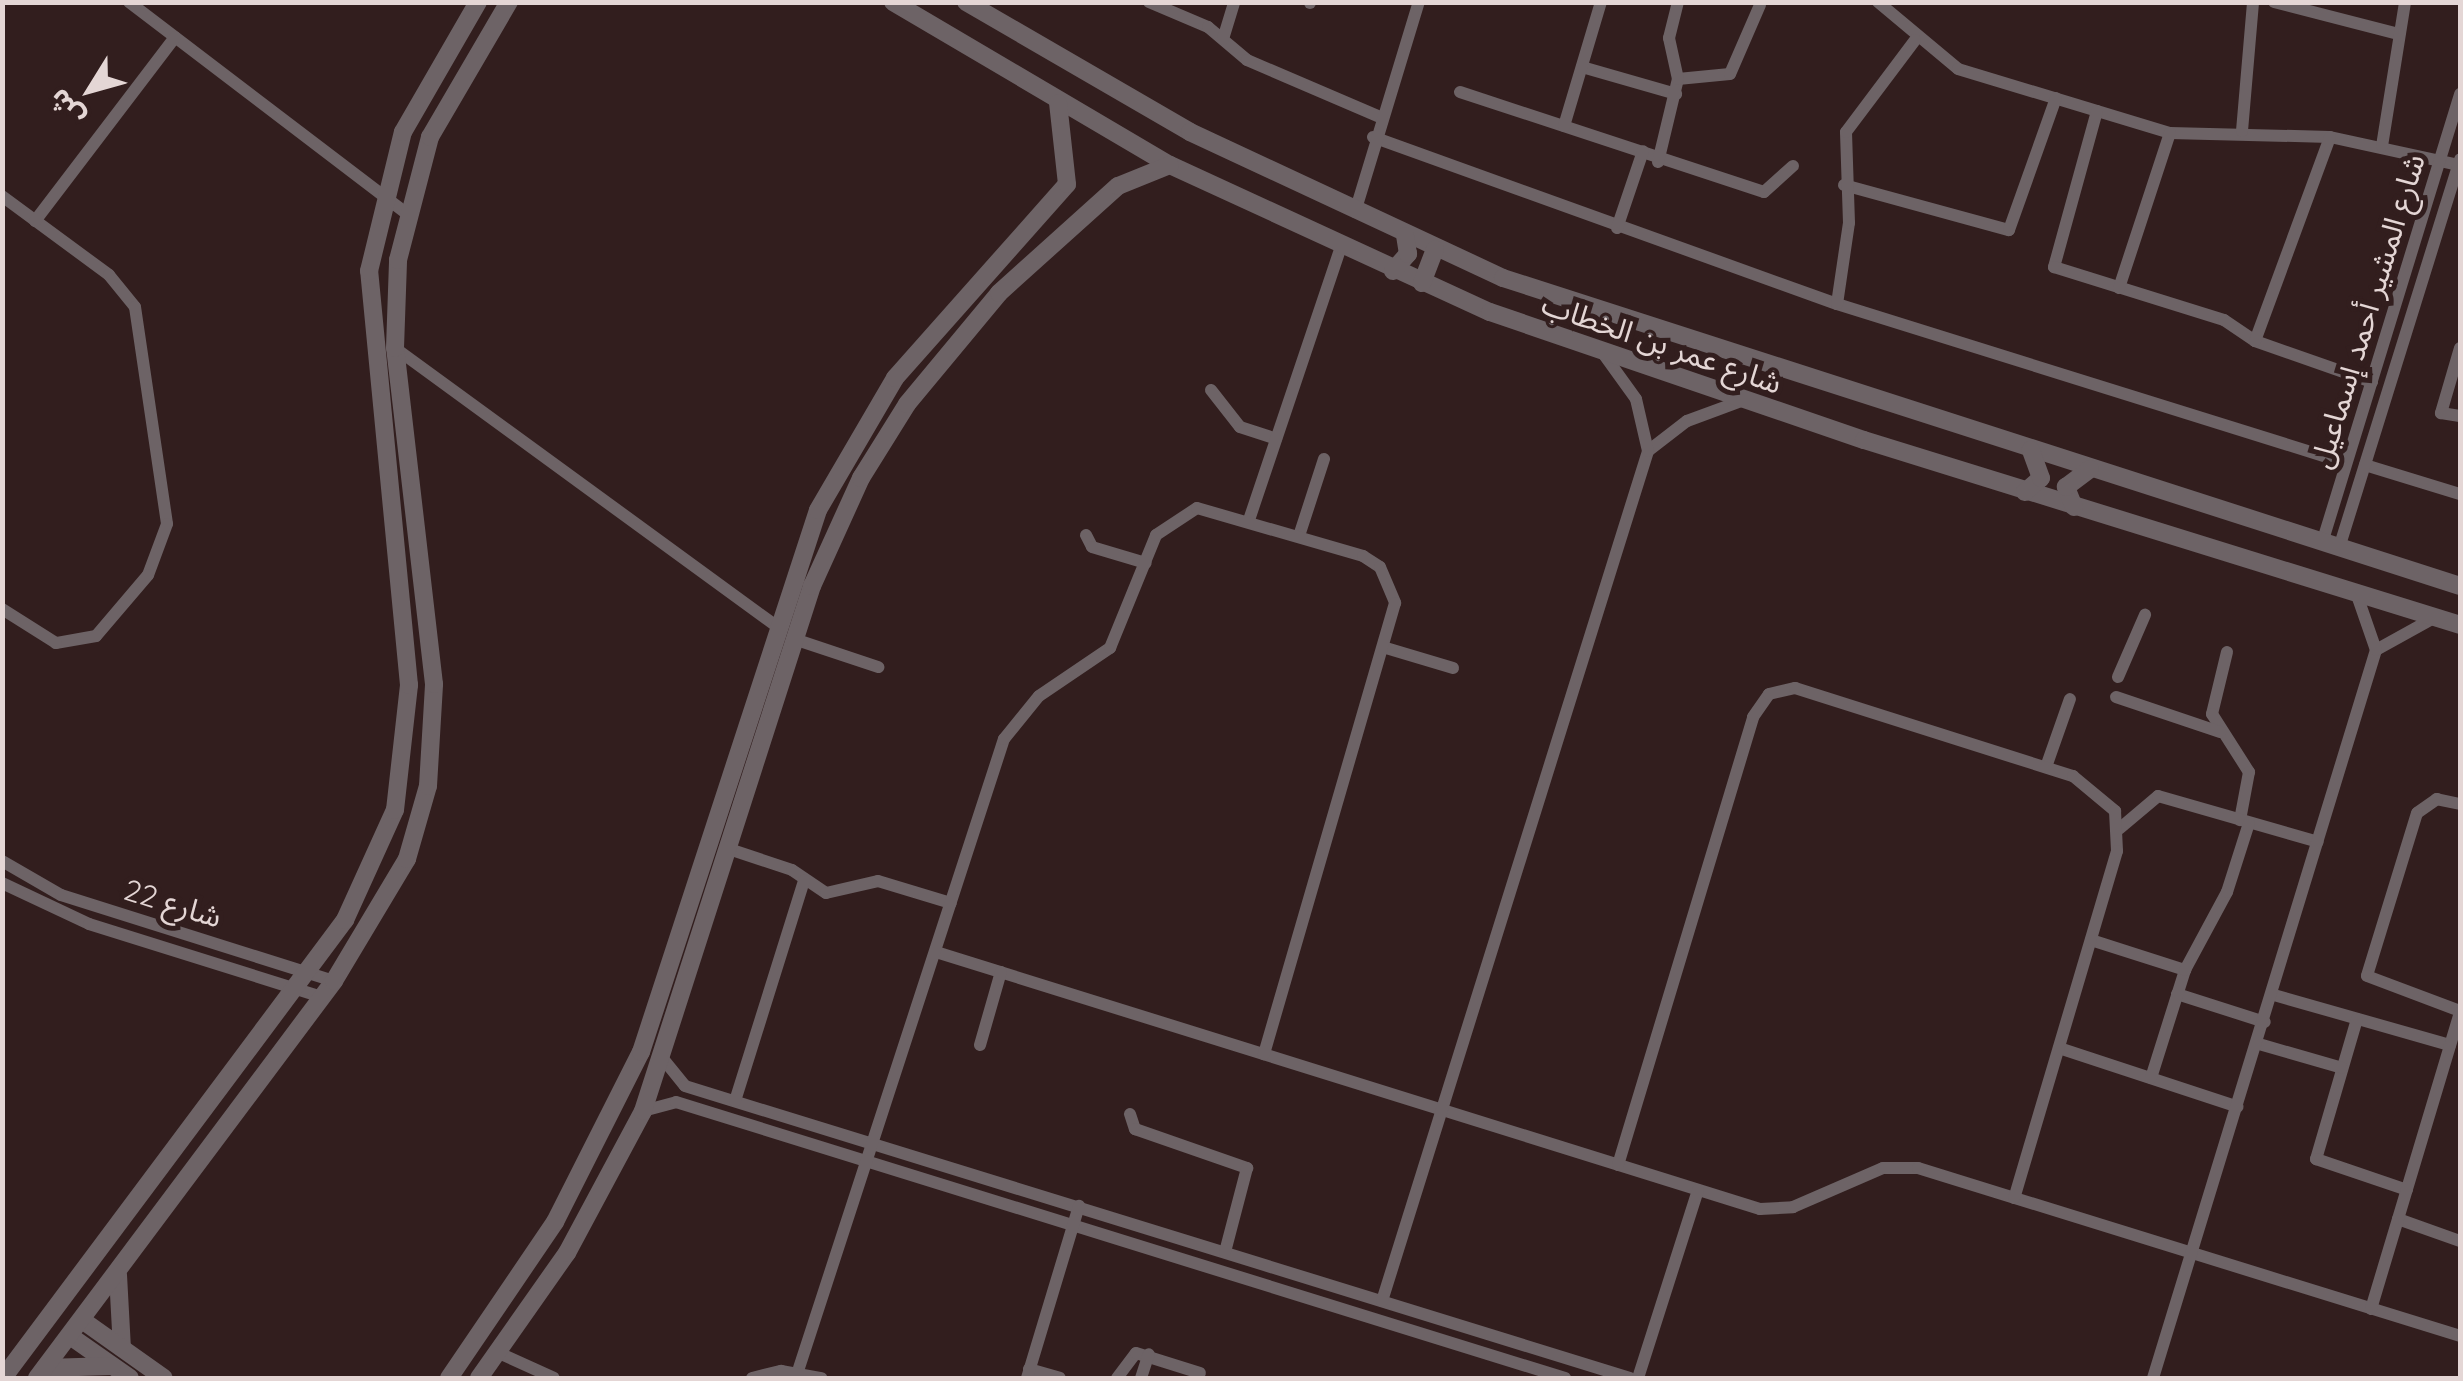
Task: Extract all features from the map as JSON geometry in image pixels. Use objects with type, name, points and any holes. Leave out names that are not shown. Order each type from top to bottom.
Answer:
[{"type":"street","points":[[129,2],[406,213]]},
{"type":"street","points":[[4,1373],[308,971],[382,849],[409,734],[369,316],[382,195],[420,94],[478,2]]},
{"type":"street","points":[[41,1373],[334,981],[407,859],[434,739],[396,348],[406,213],[445,106],[510,2]]},
{"type":"street","name":"شارع عمر بن الخطاب","points":[[893,2],[1058,103],[1170,165],[1340,249],[1422,284],[1605,356],[2026,492],[2460,625]]},
{"type":"street","name":"شارع عمر بن الخطاب","points":[[966,2],[1190,132],[1435,249],[1668,337],[2460,586]]},
{"type":"street","points":[[1150,2],[1224,40],[1247,60],[1380,117]]},
{"type":"street","points":[[1224,40],[1234,2]]},
{"type":"street","points":[[1355,212],[1373,137],[1419,2]]},
{"type":"street","points":[[1564,126],[1601,2]]},
{"type":"street","points":[[1658,162],[1678,79],[1669,38],[1678,2]]},
{"type":"street","points":[[1878,2],[1914,40],[1958,69],[2170,134],[2242,131],[2330,137],[2460,162]]},
{"type":"street","points":[[2242,131],[2253,2]]},
{"type":"street","points":[[2274,2],[2399,34]]},
{"type":"street","points":[[2382,146],[2405,2]]},
{"type":"street","points":[[1678,79],[1730,74],[1760,5]]},
{"type":"street","points":[[36,221],[175,37]]},
{"type":"street","points":[[1838,304],[1842,152],[1854,113],[1914,40]]},
{"type":"street","points":[[1582,67],[1676,94]]},
{"type":"street","points":[[1460,92],[1643,151],[1658,162],[1768,192],[1793,166]]},
{"type":"street","points":[[420,94],[445,106]]},
{"type":"street","name":"شارع المشير أحمد إسماعيل","points":[[2331,546],[2346,463],[2460,94]]},
{"type":"street","points":[[1844,185],[2009,230],[2056,98]]},
{"type":"street","points":[[449,1378],[555,1222],[636,1065],[776,627],[840,468],[894,378],[1059,200],[1070,166],[1058,103]]},
{"type":"street","points":[[2096,111],[2050,259],[2119,288],[2224,320],[2255,342],[2372,382]]},
{"type":"street","points":[[2119,288],[2170,134]]},
{"type":"street","points":[[1373,137],[1617,228],[1838,304],[2346,463]]},
{"type":"street","points":[[2255,342],[2330,137]]},
{"type":"street","points":[[1617,228],[1643,151]]},
{"type":"street","name":"شارع المشير أحمد إسماعيل","points":[[2331,546],[2365,465],[2460,162]]},
{"type":"street","points":[[480,1378],[557,1269],[643,1111],[664,1060],[732,850],[794,640],[860,478],[907,404],[999,294],[1118,186],[1170,165]]},
{"type":"street","points":[[2,196],[109,274],[134,307],[167,524],[148,575],[96,636],[56,644],[4,612]]},
{"type":"street","points":[[1393,271],[1408,254],[1405,236]]},
{"type":"street","points":[[1249,520],[1340,249]]},
{"type":"street","points":[[1422,284],[1435,249]]},
{"type":"street","points":[[396,348],[776,627]]},
{"type":"street","points":[[2460,348],[2441,412],[2460,416]]},
{"type":"street","points":[[1382,1301],[1648,451],[1636,399],[1605,356]]},
{"type":"street","points":[[1211,390],[1240,427],[1276,439]]},
{"type":"street","points":[[1648,451],[1687,421],[1744,400]]},
{"type":"street","points":[[2026,492],[2041,478],[2032,450]]},
{"type":"street","points":[[1300,536],[1324,458]]},
{"type":"street","points":[[2365,465],[2460,494]]},
{"type":"street","points":[[840,468],[860,478]]},
{"type":"street","points":[[2074,507],[2066,487],[2090,469]]},
{"type":"street","points":[[798,1372],[876,1144],[1004,739],[1039,696],[1110,648],[1156,535],[1181,513],[1214,509],[1380,567],[1396,603],[1386,648],[1264,1054]]},
{"type":"street","points":[[1086,534],[1092,547],[1146,563]]},
{"type":"street","points":[[2153,1378],[2266,1022],[2376,650],[2372,619],[2355,593]]},
{"type":"street","points":[[2118,678],[2144,615]]},
{"type":"street","points":[[2376,650],[2436,617]]},
{"type":"street","points":[[794,640],[878,667]]},
{"type":"street","points":[[1386,648],[1452,668]]},
{"type":"street","points":[[2151,1078],[2185,970],[2227,892],[2245,821],[2248,772],[2220,732],[2211,704],[2228,652]]},
{"type":"street","points":[[1618,1165],[1748,733],[1769,694],[1796,688],[2090,783],[2119,828]]},
{"type":"street","points":[[2116,696],[2220,732]]},
{"type":"street","points":[[2046,767],[2070,699]]},
{"type":"street","points":[[2014,1198],[2119,828],[2158,796],[2318,842]]},
{"type":"street","points":[[2371,1309],[2460,1012],[2367,976],[2416,812],[2437,799],[2460,804]]},
{"type":"street","points":[[732,850],[826,893],[878,881],[951,903]]},
{"type":"street","name":"شارع 22","points":[[2,860],[62,894],[334,981]]},
{"type":"street","points":[[735,1101],[804,881]]},
{"type":"street","name":"شارع 22","points":[[2,883],[89,924],[322,997]]},
{"type":"street","points":[[690,904],[712,910]]},
{"type":"street","points":[[2090,940],[2185,970]]},
{"type":"street","points":[[936,952],[1698,1190],[1776,1210],[1900,1166],[2460,1336]]},
{"type":"street","points":[[980,1045],[1002,972]]},
{"type":"street","points":[[2177,994],[2266,1022]]},
{"type":"street","points":[[2274,995],[2450,1046]]},
{"type":"street","points":[[2357,1019],[2316,1159],[2407,1190]]},
{"type":"street","points":[[2258,1044],[2342,1068]]},
{"type":"street","points":[[2058,1048],[2238,1107]]},
{"type":"street","points":[[664,1060],[686,1086],[1630,1378]]},
{"type":"street","points":[[643,1111],[676,1102],[1565,1378]]},
{"type":"street","points":[[1130,1114],[1135,1129],[1247,1168],[1225,1252]]},
{"type":"street","points":[[1638,1378],[1698,1190]]},
{"type":"street","points":[[1060,1378],[1028,1374],[1079,1206]]},
{"type":"street","points":[[2398,1219],[2460,1241]]},
{"type":"street","points":[[555,1222],[564,1238],[577,1236]]},
{"type":"street","points":[[535,1255],[557,1269]]},
{"type":"street","points":[[118,1272],[122,1348]]},
{"type":"street","points":[[82,1320],[164,1378]]},
{"type":"street","points":[[70,1336],[130,1378]]},
{"type":"street","points":[[499,1353],[554,1378]]},
{"type":"street","points":[[1140,1378],[1148,1354]]},
{"type":"street","points":[[1117,1378],[1126,1358],[1148,1354],[1200,1373]]},
{"type":"street","points":[[41,1373],[112,1366]]},
{"type":"street","points":[[752,1378],[798,1372],[821,1378]]}]
